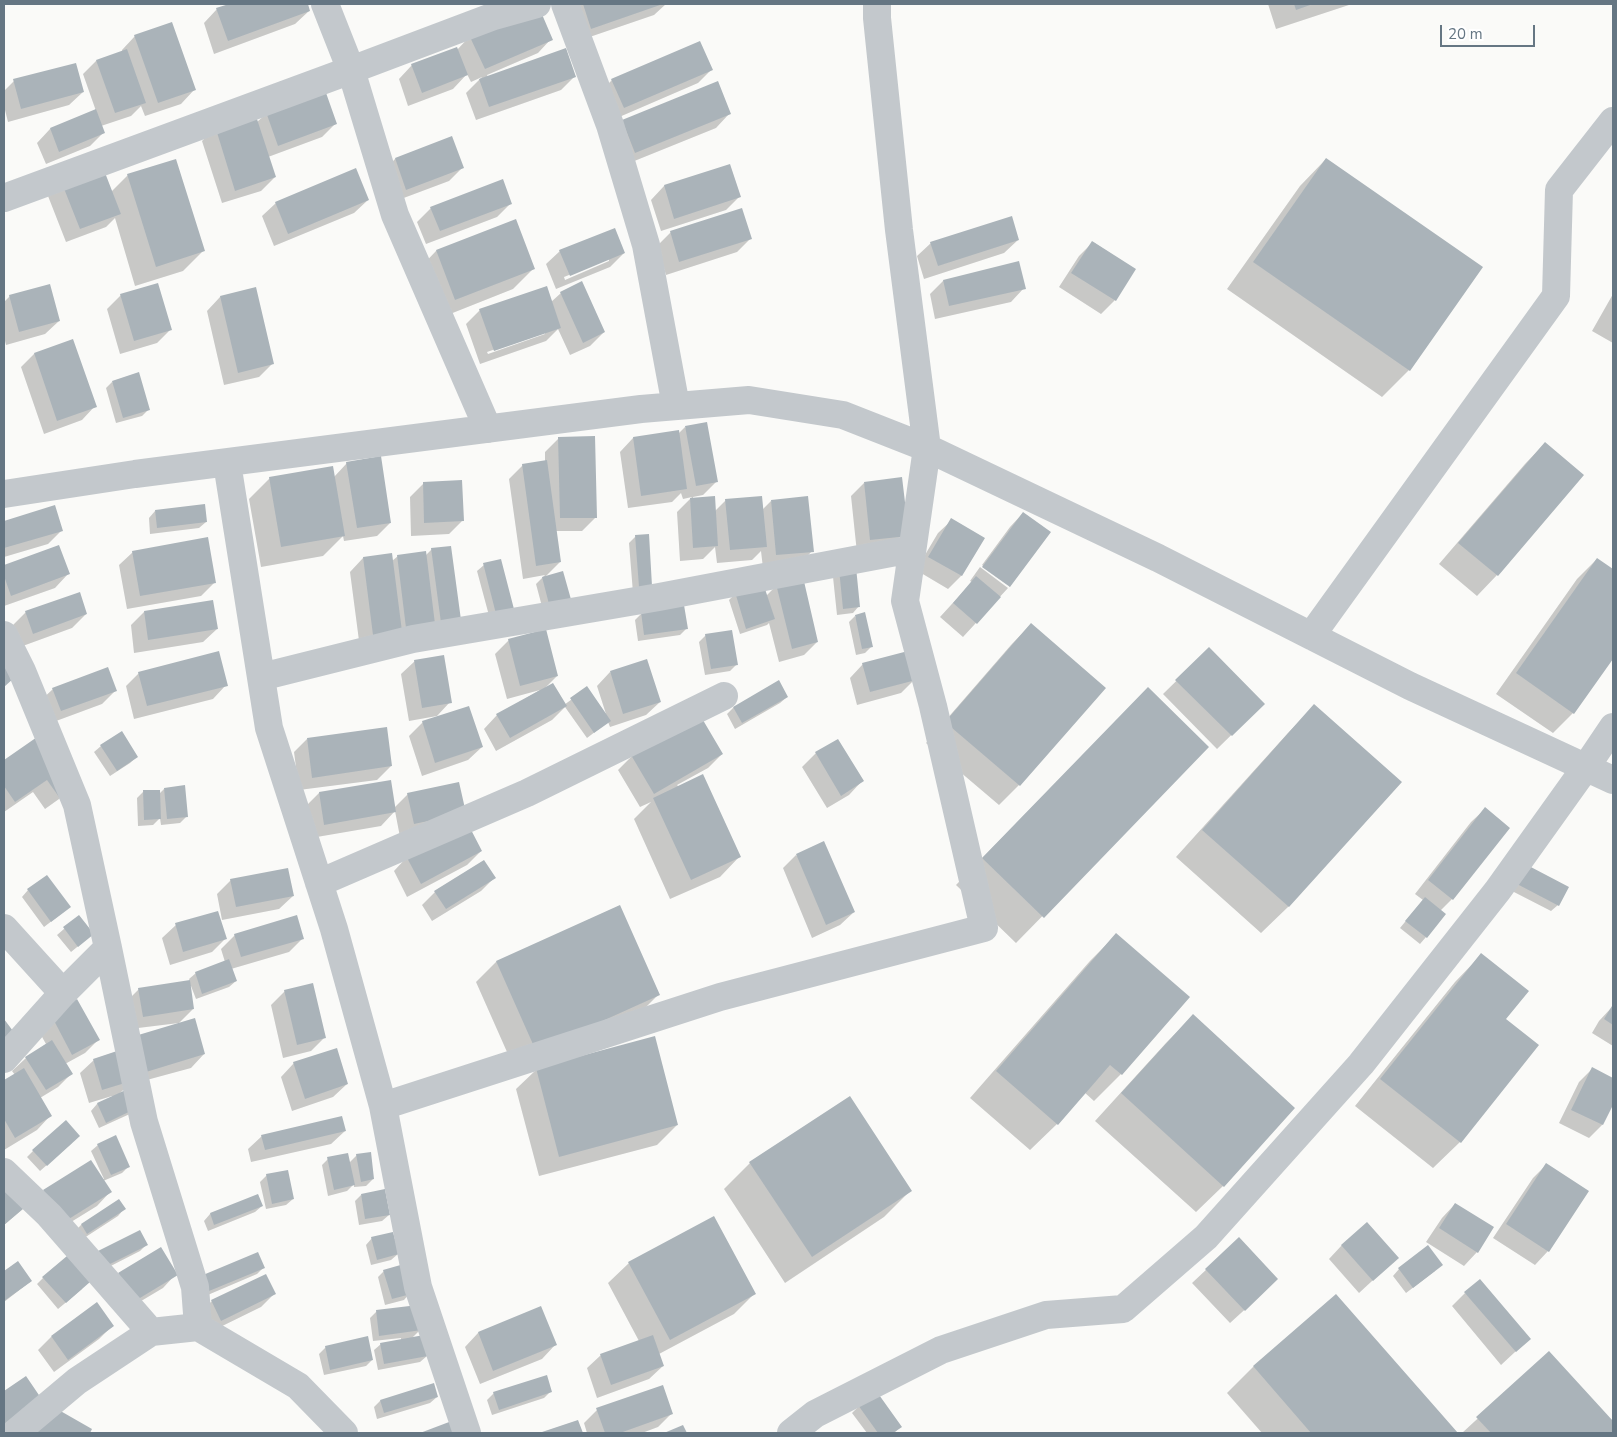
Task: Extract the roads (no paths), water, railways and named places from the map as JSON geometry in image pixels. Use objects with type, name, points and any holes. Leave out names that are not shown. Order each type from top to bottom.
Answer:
[{"type":"street","points":[[325,4],[352,70],[395,215],[488,429]]},
{"type":"street","points":[[4,198],[494,16],[537,4]]},
{"type":"street","points":[[565,4],[610,125],[646,245],[676,406]]},
{"type":"street","points":[[383,1106],[720,997],[984,928],[933,706],[905,601],[927,448],[899,230],[877,4]]},
{"type":"street","points":[[1311,636],[1556,296],[1559,190],[1613,121]]},
{"type":"street","points":[[4,494],[134,474],[676,406],[749,400],[843,416],[927,448],[1158,558],[1410,686],[1613,780]]},
{"type":"street","points":[[227,463],[269,728],[334,929],[383,1106],[418,1288],[468,1433]]},
{"type":"street","points":[[261,677],[413,639],[912,549]]},
{"type":"street","points":[[4,635],[22,671],[77,804],[144,1122],[195,1287],[198,1327]]},
{"type":"street","points":[[319,883],[527,793],[724,696]]},
{"type":"street","points":[[791,1433],[815,1414],[941,1350],[1046,1315],[1123,1309],[1206,1236],[1361,1064],[1498,890],[1586,768],[1613,727]]},
{"type":"street","points":[[4,928],[63,993]]},
{"type":"street","points":[[4,1059],[63,993],[108,948]]},
{"type":"street","points":[[4,1172],[49,1215],[151,1332]]},
{"type":"street","points":[[15,1433],[76,1381],[151,1332],[198,1327],[298,1386],[344,1433]]}]
